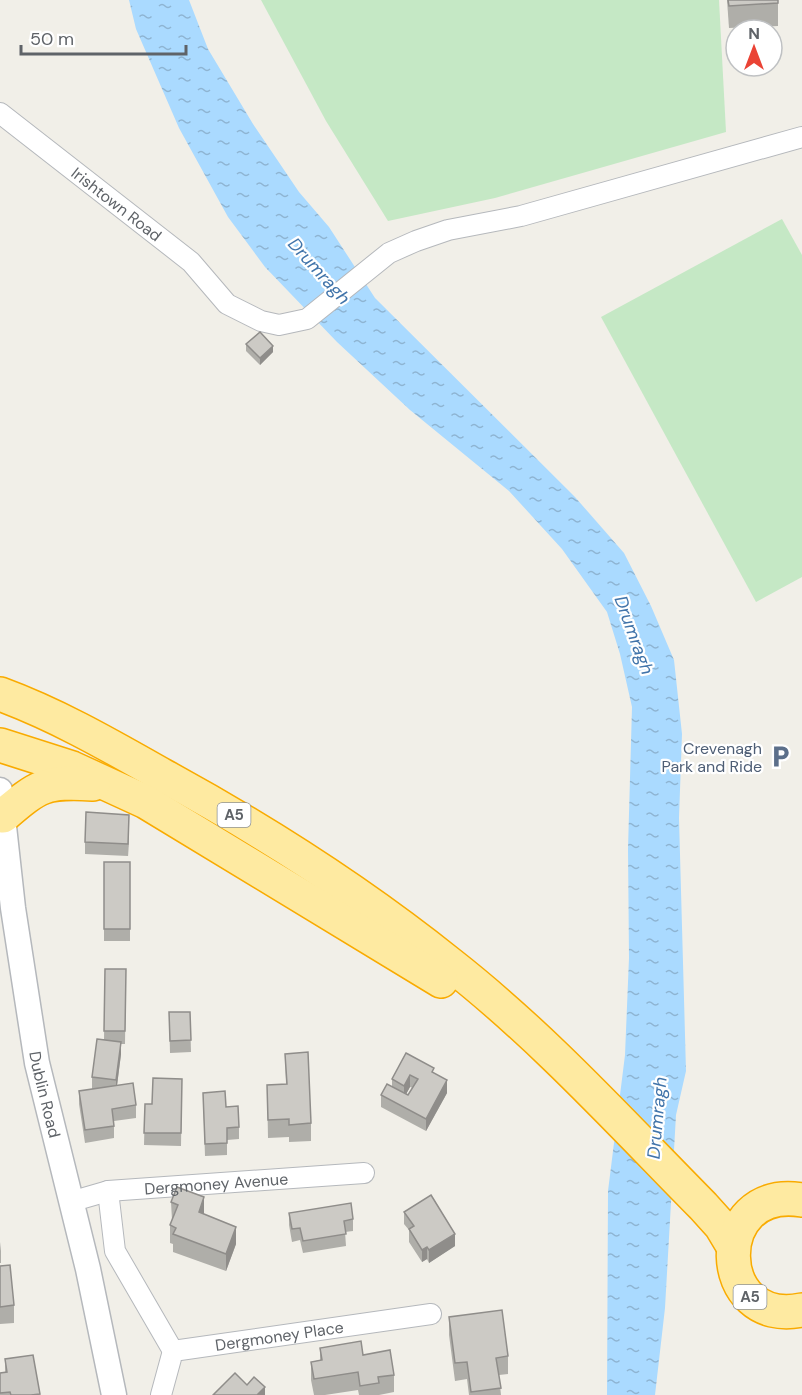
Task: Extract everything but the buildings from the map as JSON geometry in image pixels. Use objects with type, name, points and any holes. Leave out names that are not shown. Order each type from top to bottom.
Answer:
[{"type":"highway","name":"A5","points":[[0,694],[87,733],[229,811],[327,872],[451,964],[572,1072],[721,1226],[733,1246],[733,1266],[739,1283],[750,1298],[772,1310],[802,1310]]},
{"type":"highway","points":[[0,746],[51,761],[146,802],[532,1036]]},
{"type":"highway","points":[[2,803],[58,782],[110,786]]},
{"type":"highway","points":[[733,1246],[740,1227],[775,1206],[802,1177]]},
{"type":"highway","points":[[697,1200],[724,1213],[775,1206]]},
{"type":"street","name":"Irishtown Road","points":[[0,113],[191,262],[227,304],[261,321],[279,324],[307,319],[389,253],[448,230],[521,216],[802,137]]},
{"type":"street","name":"Dublin Road","points":[[2,803],[6,908],[37,1064],[88,1269],[114,1395]]},
{"type":"street","name":"Dergmoney Avenue","points":[[70,1202],[108,1191],[364,1173]]},
{"type":"street","points":[[108,1191],[115,1251],[173,1351],[161,1395]]},
{"type":"street","name":"Dergmoney Place","points":[[173,1351],[431,1314]]},
{"type":"green space","points":[[261,0],[719,0],[726,132],[495,198],[388,221],[326,121]]},
{"type":"green space","points":[[782,219],[802,255],[802,577],[756,602],[601,317]]},
{"type":"water","name":"Drumragh","points":[[129,0],[189,0],[208,49],[253,124],[299,192],[329,227],[375,298],[575,497],[624,553],[651,606],[674,660],[682,734],[679,818],[686,1071],[676,1115],[665,1308],[655,1395],[607,1395],[608,1191],[625,1055],[629,958],[628,849],[632,707],[620,654],[607,612],[562,549],[509,491],[410,410],[337,342],[265,267],[228,217],[179,128],[136,29]]},
{"type":"place","name":"Crevenagh Park and Ride","points":[[780,757]]}]
